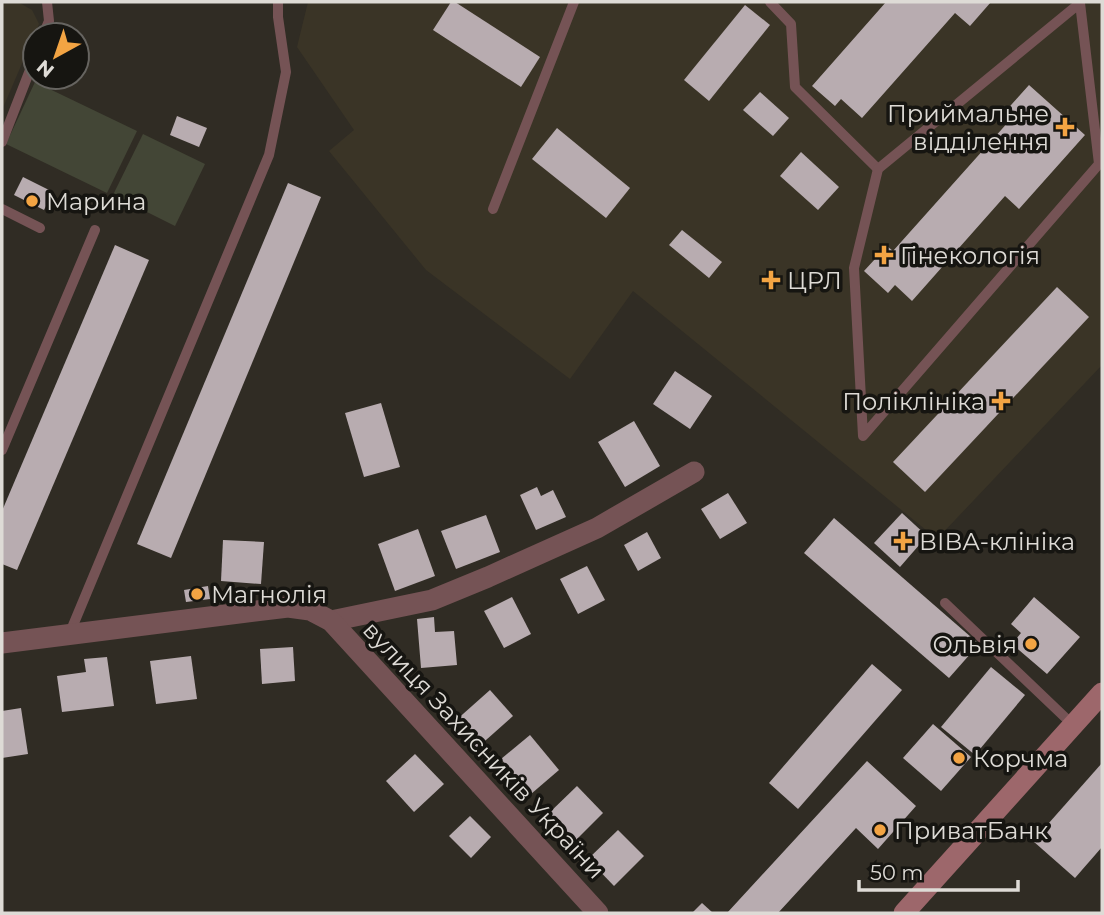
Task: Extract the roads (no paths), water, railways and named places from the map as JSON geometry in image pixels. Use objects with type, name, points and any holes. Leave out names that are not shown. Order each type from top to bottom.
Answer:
[{"type":"main road","points":[[905,913],[1102,693]]},
{"type":"street","name":"вулиця Захисників України","points":[[331,621],[432,600],[597,528],[694,472]]},
{"type":"street","name":"вулиця Захисників України","points":[[2,643],[288,607],[310,610],[331,621],[598,913]]},
{"type":"lane","points":[[69,635],[269,155],[286,72],[278,2]]},
{"type":"lane","points":[[492,209],[574,2]]},
{"type":"lane","points":[[770,2],[791,24],[795,87],[878,169]]},
{"type":"lane","points":[[1083,2],[1100,164],[863,436],[854,268],[878,169],[1083,2]]},
{"type":"lane","points":[[45,3],[49,21]]},
{"type":"lane","points":[[2,142],[22,91]]},
{"type":"lane","points":[[2,209],[40,228]]},
{"type":"lane","points":[[2,450],[95,230]]},
{"type":"lane","points":[[945,603],[1073,725]]},
{"type":"place","name":"Приймальне відділення","points":[[1065,127]]},
{"type":"place","name":"Марина","points":[[32,201]]},
{"type":"place","name":"Гінекологія","points":[[884,255]]},
{"type":"place","name":"ЦРЛ","points":[[771,280]]},
{"type":"place","name":"Поліклініка","points":[[1001,401]]},
{"type":"place","name":"ВІВА-клініка","points":[[903,541]]},
{"type":"place","name":"Магнолія","points":[[197,594]]},
{"type":"place","name":"Ольвія","points":[[1031,644]]},
{"type":"place","name":"Корчма","points":[[959,758]]},
{"type":"place","name":"ПриватБанк","points":[[880,830]]}]
